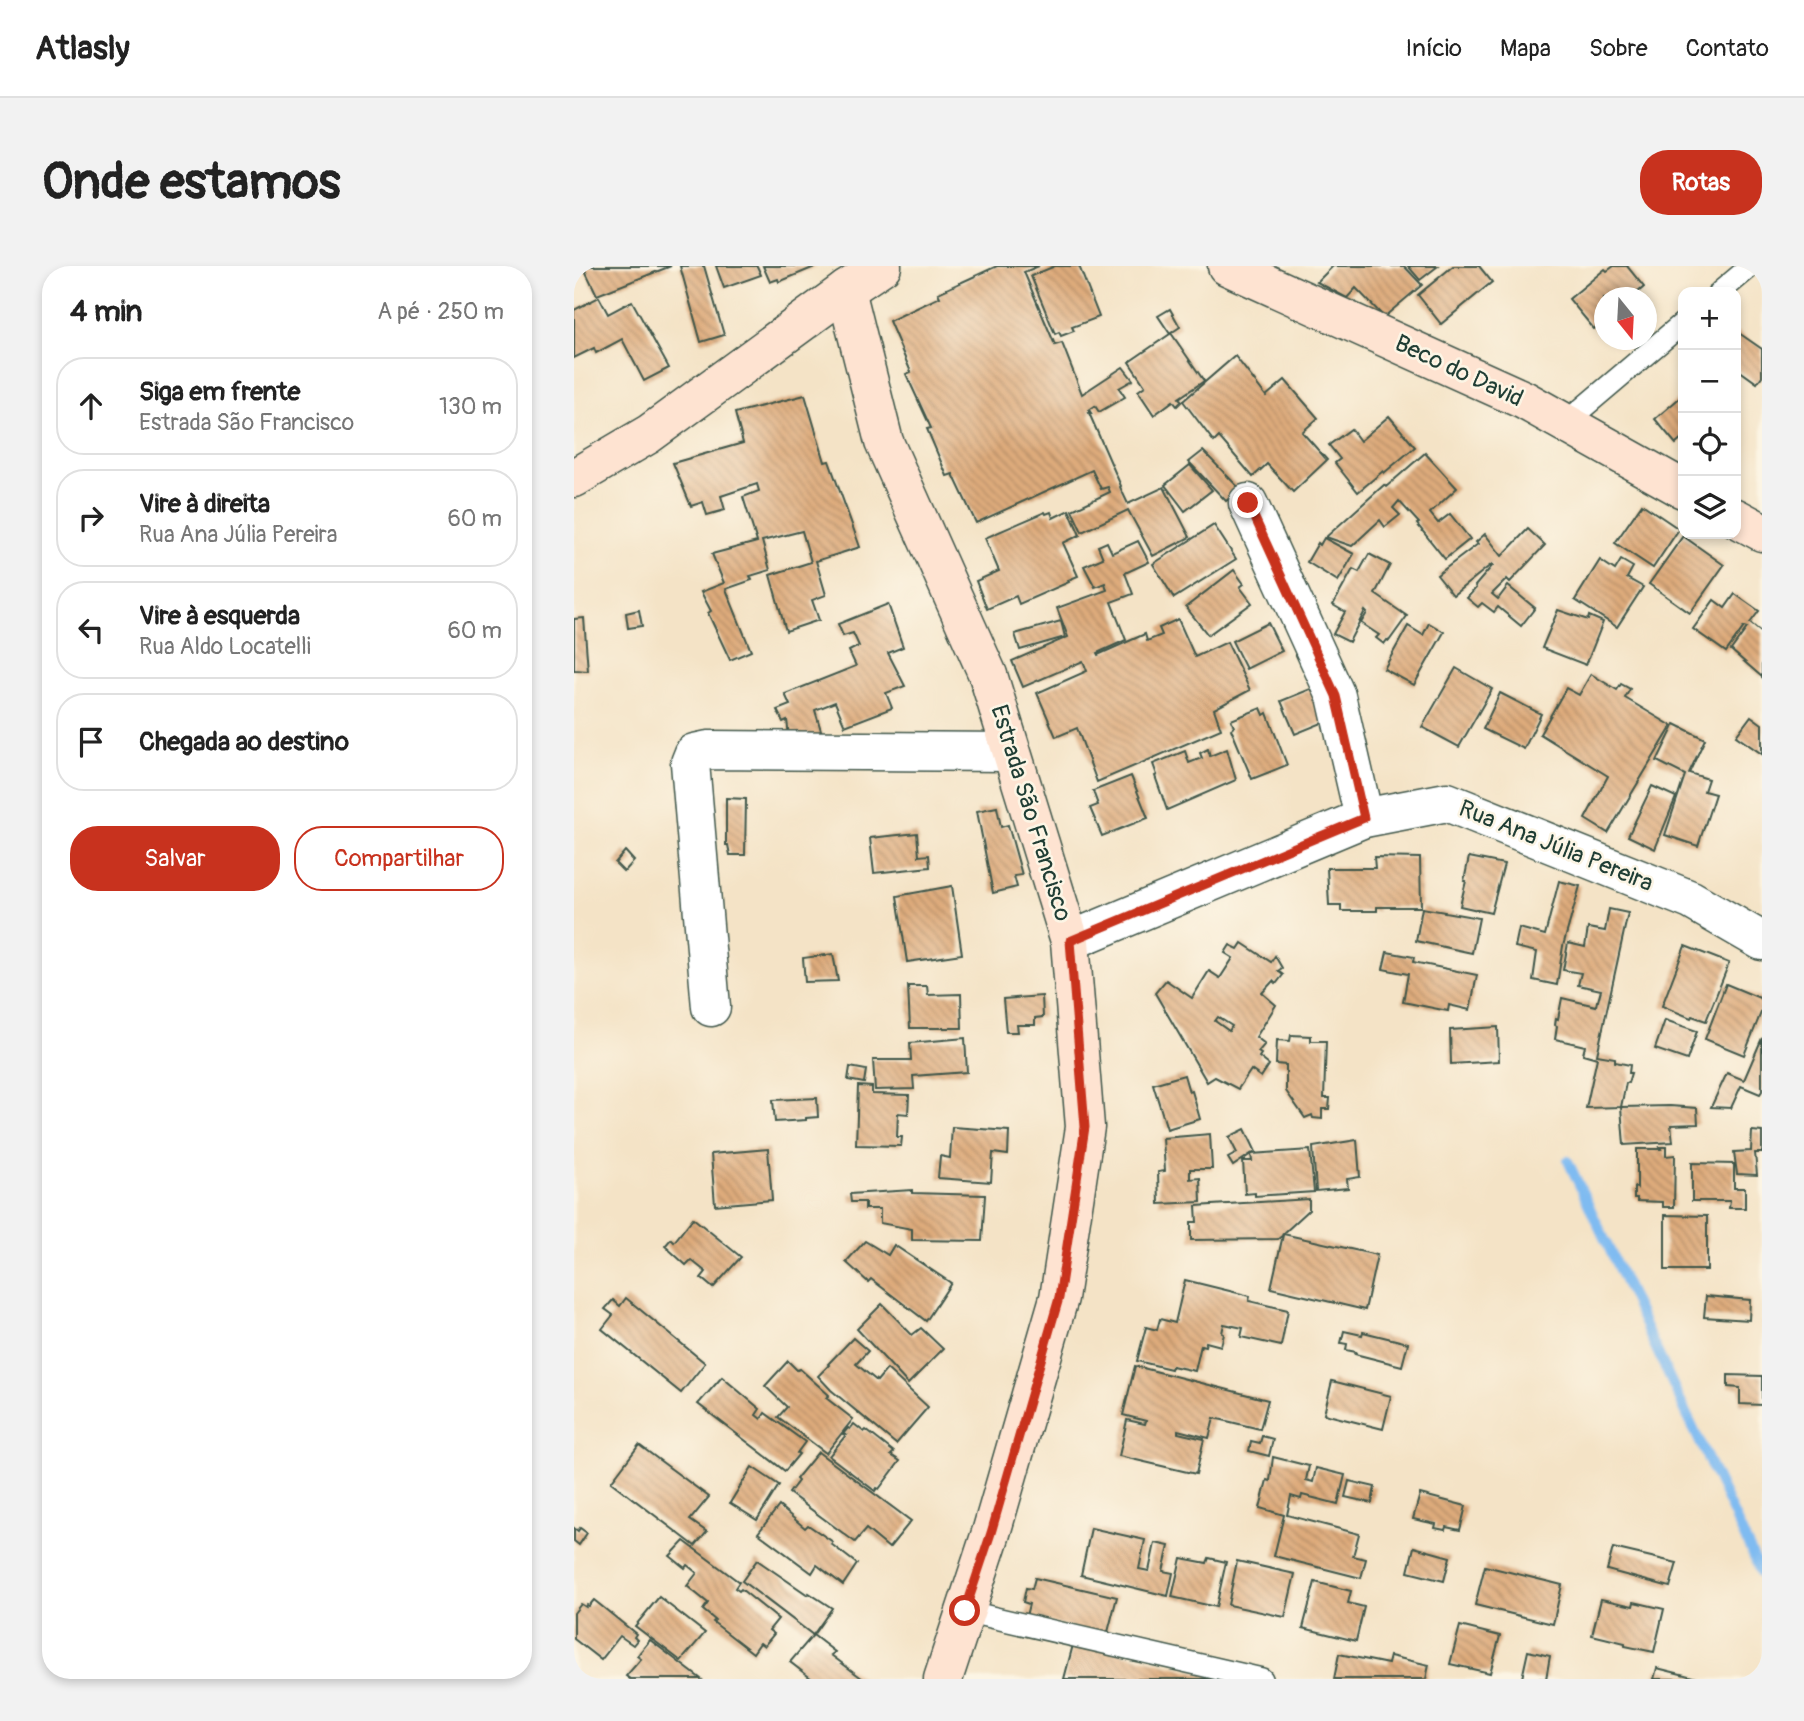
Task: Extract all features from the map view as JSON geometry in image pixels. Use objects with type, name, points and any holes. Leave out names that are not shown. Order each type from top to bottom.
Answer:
[{"type":"main road","points":[[574,478],[649,434],[842,278],[882,266]]},
{"type":"main road","name":"Beco do David","points":[[1230,266],[1524,400],[1678,486]]},
{"type":"main road","name":"Estrada São Francisco","points":[[842,278],[884,442],[988,675],[1070,941],[1085,1127],[1059,1298],[999,1507],[943,1679]]},
{"type":"main road","points":[[1741,521],[1762,532]]},
{"type":"street","points":[[1248,503],[1336,696],[1364,818]]},
{"type":"street","points":[[711,1007],[690,763],[694,753],[708,750],[1012,752]]},
{"type":"street","name":"Rua Ana Júlia Pereira","points":[[1070,941],[1364,818],[1447,802],[1691,900],[1762,941]]},
{"type":"lane","points":[[1726,287],[1751,266]]},
{"type":"lane","points":[[1565,423],[1678,327]]},
{"type":"lane","points":[[965,1611],[1262,1679]]},
{"type":"building","points":[[583,266],[671,266],[597,295]]},
{"type":"building","points":[[680,266],[704,266],[724,335],[701,342]]},
{"type":"building","points":[[716,266],[757,266],[761,275],[724,288]]},
{"type":"building","points":[[763,266],[817,266],[779,282],[778,279],[770,282]]},
{"type":"building","points":[[997,266],[1039,266],[1024,272],[1055,345],[1062,343],[1082,394],[1123,367],[1133,380],[1119,388],[1125,397],[1099,412],[1095,406],[1089,413],[1128,504],[1164,487],[1190,537],[1153,556],[1128,510],[1082,532],[1072,510],[1110,492],[1108,487],[1101,489],[1092,470],[976,523],[953,474],[947,476],[927,429],[931,428],[906,374],[911,372],[889,321],[940,297],[938,293]]},
{"type":"building","points":[[1055,266],[1079,266],[1099,317],[1072,327],[1074,331],[1061,336],[1059,332],[1055,334],[1031,276]]},
{"type":"building","points":[[1333,266],[1404,266],[1422,285],[1384,317],[1356,288],[1347,298],[1317,282]]},
{"type":"building","points":[[1408,266],[1438,266],[1420,280]]},
{"type":"building","points":[[1453,266],[1479,266],[1492,282],[1441,324],[1418,295]]},
{"type":"building","points":[[1614,266],[1627,266],[1644,287],[1594,287],[1594,329],[1569,299],[1605,269],[1607,271]]},
{"type":"building","points":[[599,297],[608,314],[632,301],[669,368],[644,381],[622,339],[596,353],[594,348],[574,358],[574,310]]},
{"type":"building","points":[[1170,309],[1180,327],[1171,333],[1204,381],[1179,398],[1182,401],[1177,406],[1173,401],[1154,415],[1138,391],[1145,386],[1129,362],[1170,334],[1158,316]]},
{"type":"building","points":[[1741,334],[1762,349],[1762,376],[1757,383],[1741,372]]},
{"type":"building","points":[[1235,356],[1266,396],[1285,380],[1318,418],[1302,432],[1327,460],[1293,492],[1267,464],[1253,477],[1219,437],[1214,442],[1183,401]]},
{"type":"building","points":[[805,395],[825,462],[829,461],[860,547],[816,561],[826,595],[812,600],[819,620],[786,631],[770,575],[811,562],[802,531],[762,541],[770,570],[750,576],[752,580],[726,589],[751,651],[730,660],[701,592],[724,583],[712,554],[757,542],[743,497],[759,491],[757,484],[721,496],[725,510],[707,515],[703,502],[691,506],[673,463],[743,443],[735,413]]},
{"type":"building","points":[[1678,399],[1678,442],[1676,444],[1655,419]]},
{"type":"building","points":[[1389,416],[1415,447],[1358,492],[1335,463],[1340,459],[1329,445],[1351,429],[1360,441]]},
{"type":"building","points":[[1203,451],[1240,489],[1226,501],[1189,462]]},
{"type":"building","points":[[1425,453],[1457,488],[1430,513],[1438,523],[1450,514],[1470,539],[1445,559],[1399,501],[1393,508],[1400,515],[1385,527],[1380,520],[1352,546],[1326,537],[1384,485],[1386,487]]},
{"type":"building","points":[[1190,465],[1212,490],[1185,511],[1165,485]]},
{"type":"building","points":[[1642,504],[1678,528],[1653,568],[1615,543]]},
{"type":"building","points":[[1069,510],[1080,535],[1063,543],[1078,576],[1019,604],[1016,596],[987,609],[976,581],[999,571],[985,538],[1045,512],[1051,512],[1053,518]]},
{"type":"building","points":[[1214,525],[1236,559],[1174,598],[1153,564]]},
{"type":"building","points":[[1528,529],[1545,545],[1510,582],[1507,579],[1492,594],[1498,599],[1508,586],[1535,608],[1521,626],[1498,607],[1494,612],[1482,603],[1478,607],[1467,598],[1492,564],[1453,595],[1437,575],[1478,544],[1476,542],[1485,534],[1502,556]]},
{"type":"building","points":[[1324,538],[1354,554],[1338,581],[1307,562]]},
{"type":"building","points":[[1681,539],[1687,539],[1724,565],[1690,613],[1649,584]]},
{"type":"building","points":[[1138,541],[1149,562],[1125,573],[1133,594],[1111,602],[1126,640],[1097,653],[1098,655],[1145,634],[1147,641],[1162,635],[1159,628],[1178,619],[1195,657],[1227,642],[1250,690],[1214,709],[1221,729],[1097,782],[1077,728],[1056,737],[1037,693],[1087,671],[1083,661],[1023,687],[1012,661],[1068,637],[1057,608],[1107,590],[1105,583],[1095,587],[1084,566],[1103,558],[1098,546],[1107,542],[1112,553]]},
{"type":"building","points":[[1369,554],[1390,565],[1375,594],[1407,616],[1384,644],[1376,638],[1379,635],[1361,623],[1367,613],[1365,611],[1349,642],[1333,634],[1345,612],[1333,605],[1353,569],[1359,572]]},
{"type":"building","points":[[1600,560],[1615,570],[1621,560],[1633,567],[1627,578],[1643,587],[1617,627],[1575,600]]},
{"type":"building","points":[[1234,570],[1244,584],[1240,587],[1252,603],[1208,635],[1186,607]]},
{"type":"building","points":[[1735,594],[1759,611],[1750,623],[1762,633],[1762,677],[1731,650],[1747,628],[1744,627],[1726,652],[1693,629],[1714,600],[1725,608]]},
{"type":"building","points":[[888,604],[903,647],[888,653],[905,686],[886,693],[892,708],[845,726],[835,702],[815,710],[825,744],[790,745],[787,720],[783,722],[777,710],[790,705],[785,694],[856,666],[849,651],[859,646],[853,633],[843,636],[838,624]]},
{"type":"building","points":[[639,610],[642,626],[628,628],[626,613]]},
{"type":"building","points":[[1558,610],[1588,620],[1589,616],[1603,622],[1586,665],[1542,648]]},
{"type":"building","points":[[584,618],[588,671],[574,670],[574,619]]},
{"type":"building","points":[[1061,621],[1065,637],[1020,650],[1015,634]]},
{"type":"building","points":[[1268,623],[1282,651],[1246,669],[1232,641]]},
{"type":"building","points":[[1429,623],[1444,632],[1414,685],[1384,669],[1408,626],[1423,635]]},
{"type":"building","points":[[1456,668],[1492,689],[1459,747],[1422,727]]},
{"type":"building","points":[[1591,674],[1617,690],[1621,684],[1630,689],[1625,698],[1672,726],[1608,833],[1585,819],[1608,776],[1540,734],[1566,688],[1579,695]]},
{"type":"building","points":[[1313,688],[1327,721],[1295,734],[1281,701]]},
{"type":"building","points":[[1500,693],[1541,714],[1524,749],[1483,729]]},
{"type":"building","points":[[1261,708],[1264,715],[1267,713],[1287,765],[1252,779],[1231,729],[1234,727],[1231,720]]},
{"type":"building","points":[[1751,716],[1762,724],[1762,754],[1736,736]]},
{"type":"building","points":[[1675,724],[1705,739],[1689,773],[1708,779],[1704,791],[1715,794],[1698,846],[1665,835],[1685,775],[1657,761]]},
{"type":"building","points":[[1208,749],[1210,756],[1227,749],[1236,780],[1167,810],[1153,764],[1185,751],[1189,763],[1202,758],[1200,753]]},
{"type":"building","points":[[1131,776],[1148,818],[1102,836],[1090,808],[1098,805],[1093,791]]},
{"type":"building","points":[[1652,786],[1676,797],[1655,849],[1628,836]]},
{"type":"building","points":[[726,798],[746,799],[745,855],[730,855],[726,845]]},
{"type":"building","points":[[997,807],[1001,827],[1008,825],[1022,875],[1014,876],[1017,887],[993,893],[977,811]]},
{"type":"building","points":[[917,833],[919,856],[929,855],[930,867],[874,873],[870,838]]},
{"type":"building","points":[[625,851],[634,861],[624,872],[615,863]]},
{"type":"building","points":[[1374,857],[1420,858],[1421,907],[1377,907],[1377,911],[1341,911],[1341,905],[1329,905],[1327,868],[1375,868]]},
{"type":"building","points":[[1469,857],[1504,864],[1491,913],[1460,906]]},
{"type":"building","points":[[1559,881],[1580,886],[1563,946],[1557,985],[1533,980],[1537,952],[1515,947],[1519,928],[1545,935]]},
{"type":"building","points":[[952,886],[962,954],[907,962],[897,896]]},
{"type":"building","points":[[1422,908],[1479,918],[1472,953],[1416,941]]},
{"type":"building","points":[[1609,909],[1628,913],[1597,1055],[1615,1058],[1615,1062],[1630,1065],[1631,1073],[1621,1107],[1586,1108],[1597,1058],[1583,1054],[1585,1046],[1555,1039],[1555,1025],[1562,998],[1596,1006],[1601,990],[1578,985],[1581,973],[1563,970],[1568,943],[1585,947],[1588,928],[1605,931]]},
{"type":"building","points":[[1242,943],[1271,962],[1275,956],[1282,968],[1278,971],[1283,975],[1276,984],[1273,981],[1262,993],[1276,1005],[1256,1037],[1265,1044],[1258,1052],[1261,1054],[1259,1057],[1269,1065],[1261,1077],[1251,1070],[1238,1089],[1215,1077],[1207,1082],[1155,993],[1166,980],[1192,998],[1209,971],[1220,978],[1233,958],[1225,953],[1230,945],[1238,949]],"holes":[[[1218,1017],[1232,1026],[1229,1031],[1215,1021]]]},
{"type":"building","points":[[1685,946],[1729,963],[1706,1021],[1662,1006]]},
{"type":"building","points":[[1387,952],[1414,957],[1413,962],[1477,975],[1470,1010],[1449,1005],[1448,1011],[1403,1002],[1408,974],[1383,969]]},
{"type":"building","points":[[833,954],[838,981],[805,982],[803,958]]},
{"type":"building","points":[[1726,984],[1762,999],[1762,1010],[1744,1055],[1705,1039]]},
{"type":"building","points":[[908,986],[927,986],[928,995],[961,994],[962,1028],[910,1028]]},
{"type":"building","points":[[1042,996],[1043,1017],[1035,1018],[1035,1025],[1017,1025],[1018,1032],[1006,1032],[1003,999]]},
{"type":"building","points":[[1665,1020],[1697,1031],[1687,1060],[1655,1049]]},
{"type":"building","points":[[1498,1027],[1499,1061],[1451,1064],[1450,1030]]},
{"type":"building","points":[[1291,1035],[1311,1036],[1311,1041],[1326,1041],[1324,1098],[1330,1098],[1329,1109],[1322,1109],[1322,1119],[1313,1118],[1312,1115],[1305,1118],[1286,1091],[1286,1065],[1276,1064],[1277,1040],[1290,1041]]},
{"type":"building","points":[[965,1038],[967,1072],[913,1076],[914,1089],[875,1090],[873,1060],[911,1060],[910,1043]]},
{"type":"building","points":[[1762,1038],[1760,1094],[1741,1086],[1731,1108],[1711,1107],[1727,1073],[1744,1080]]},
{"type":"building","points":[[850,1067],[866,1070],[864,1083],[848,1080]]},
{"type":"building","points":[[1184,1075],[1200,1119],[1167,1129],[1153,1084]]},
{"type":"building","points":[[858,1086],[872,1087],[872,1094],[909,1095],[908,1114],[898,1113],[897,1137],[902,1137],[901,1146],[856,1145]]},
{"type":"building","points":[[817,1098],[818,1117],[775,1122],[773,1100]]},
{"type":"building","points":[[1621,1107],[1697,1108],[1698,1124],[1671,1125],[1673,1142],[1624,1145]]},
{"type":"building","points":[[952,1127],[1009,1131],[1008,1155],[993,1153],[991,1182],[938,1178],[940,1156],[950,1158]]},
{"type":"building","points":[[1245,1129],[1256,1152],[1252,1154],[1310,1150],[1314,1192],[1255,1196],[1255,1193],[1245,1194],[1243,1161],[1252,1161],[1251,1154],[1233,1166],[1228,1158],[1237,1153],[1229,1137]]},
{"type":"building","points":[[1752,1131],[1762,1132],[1762,1153],[1755,1153],[1757,1175],[1737,1174],[1734,1152],[1751,1151]]},
{"type":"building","points":[[1210,1134],[1212,1169],[1190,1169],[1190,1179],[1200,1178],[1201,1202],[1159,1204],[1158,1172],[1165,1171],[1163,1138]]},
{"type":"building","points":[[1357,1140],[1360,1177],[1347,1179],[1348,1188],[1316,1191],[1313,1147]]},
{"type":"building","points":[[1660,1147],[1666,1147],[1666,1156],[1675,1155],[1674,1207],[1663,1207],[1663,1202],[1637,1201],[1637,1198],[1634,1198],[1634,1187],[1637,1188],[1637,1149],[1661,1149]]},
{"type":"building","points":[[768,1149],[772,1200],[715,1205],[711,1154]]},
{"type":"building","points":[[1692,1163],[1734,1164],[1734,1188],[1745,1188],[1745,1208],[1729,1208],[1730,1201],[1692,1201]]},
{"type":"building","points":[[912,1190],[912,1193],[985,1195],[982,1241],[912,1240],[912,1229],[880,1223],[880,1209],[865,1209],[865,1202],[851,1202],[850,1194]]},
{"type":"building","points":[[1309,1199],[1309,1210],[1283,1234],[1377,1255],[1365,1310],[1271,1288],[1283,1235],[1278,1239],[1191,1240],[1191,1222],[1197,1222],[1196,1206]]},
{"type":"building","points":[[1665,1215],[1707,1216],[1707,1270],[1665,1270]]},
{"type":"building","points":[[693,1218],[741,1257],[713,1288],[701,1278],[706,1272],[691,1260],[686,1265],[665,1246],[671,1239],[674,1242]]},
{"type":"building","points":[[865,1241],[888,1255],[894,1245],[951,1283],[926,1321],[871,1279],[868,1282],[846,1262]]},
{"type":"building","points":[[1185,1280],[1250,1296],[1249,1301],[1288,1310],[1281,1346],[1241,1337],[1243,1328],[1224,1324],[1221,1346],[1206,1342],[1205,1346],[1201,1345],[1195,1371],[1172,1366],[1171,1369],[1137,1361],[1146,1327],[1157,1330],[1160,1319],[1175,1323]]},
{"type":"building","points":[[1706,1296],[1750,1300],[1749,1320],[1704,1317]]},
{"type":"building","points":[[626,1298],[705,1363],[681,1393],[602,1329],[613,1315],[605,1309],[613,1300],[620,1306]]},
{"type":"building","points":[[882,1304],[912,1335],[921,1328],[943,1349],[908,1384],[857,1329]]},
{"type":"building","points":[[1344,1331],[1362,1335],[1363,1332],[1408,1343],[1402,1366],[1346,1350],[1347,1344],[1341,1343]]},
{"type":"building","points":[[853,1338],[868,1351],[856,1364],[877,1381],[887,1369],[928,1407],[896,1444],[818,1376]]},
{"type":"building","points":[[788,1361],[829,1395],[826,1398],[853,1419],[826,1453],[778,1417],[787,1407],[765,1386]]},
{"type":"building","points":[[1135,1366],[1268,1400],[1260,1429],[1214,1418],[1209,1438],[1178,1430],[1178,1433],[1204,1439],[1196,1474],[1119,1456],[1127,1420],[1145,1424],[1146,1421],[1123,1415]]},
{"type":"building","points":[[1728,1375],[1762,1376],[1762,1405],[1740,1404],[1740,1388],[1728,1387]]},
{"type":"building","points":[[722,1377],[760,1409],[756,1415],[761,1419],[765,1413],[805,1442],[785,1471],[698,1404]]},
{"type":"building","points":[[1332,1381],[1391,1396],[1383,1429],[1324,1414]]},
{"type":"building","points":[[854,1424],[894,1452],[891,1455],[900,1461],[875,1491],[829,1456],[846,1435],[843,1434]]},
{"type":"building","points":[[1262,1436],[1273,1439],[1269,1456],[1249,1451],[1251,1441],[1260,1443]]},
{"type":"building","points":[[639,1445],[709,1497],[690,1520],[707,1532],[695,1546],[611,1482]]},
{"type":"building","points":[[818,1452],[911,1521],[889,1548],[866,1529],[855,1542],[789,1493],[798,1481],[796,1479]]},
{"type":"building","points":[[1273,1457],[1309,1466],[1306,1480],[1313,1482],[1316,1468],[1345,1475],[1338,1504],[1302,1495],[1301,1499],[1291,1496],[1287,1515],[1359,1534],[1353,1556],[1366,1559],[1361,1578],[1274,1556],[1284,1515],[1260,1508],[1267,1480],[1270,1481]]},
{"type":"building","points":[[752,1467],[779,1485],[757,1520],[730,1503]]},
{"type":"building","points":[[1349,1481],[1375,1487],[1372,1503],[1345,1497]]},
{"type":"building","points":[[1420,1494],[1466,1506],[1460,1530],[1435,1528],[1436,1524],[1413,1519]]},
{"type":"building","points":[[779,1506],[805,1528],[808,1525],[833,1542],[831,1544],[857,1564],[843,1585],[817,1565],[812,1573],[758,1533]]},
{"type":"building","points":[[574,1528],[578,1531],[580,1528],[587,1533],[579,1545],[574,1541]]},
{"type":"building","points":[[1091,1528],[1145,1540],[1139,1569],[1149,1571],[1155,1543],[1169,1546],[1163,1571],[1173,1573],[1168,1596],[1081,1575]]},
{"type":"building","points":[[684,1541],[739,1582],[735,1588],[739,1591],[741,1589],[778,1619],[769,1630],[774,1634],[764,1646],[760,1643],[753,1653],[713,1622],[715,1620],[703,1610],[708,1603],[687,1586],[697,1573],[687,1565],[685,1568],[670,1556]]},
{"type":"building","points":[[1414,1547],[1450,1557],[1444,1581],[1408,1572]]},
{"type":"building","points":[[1613,1548],[1677,1563],[1670,1587],[1607,1570]]},
{"type":"building","points":[[1181,1558],[1207,1563],[1209,1558],[1226,1562],[1216,1607],[1172,1597]]},
{"type":"building","points":[[757,1560],[832,1608],[813,1635],[742,1581]]},
{"type":"building","points":[[1237,1561],[1295,1574],[1285,1617],[1228,1605]]},
{"type":"building","points":[[1485,1566],[1562,1585],[1553,1624],[1475,1605]]},
{"type":"building","points":[[1035,1578],[1117,1597],[1107,1636],[1026,1616],[1029,1604],[1023,1602],[1026,1588],[1032,1589]]},
{"type":"building","points":[[1315,1582],[1351,1591],[1348,1603],[1364,1607],[1356,1641],[1303,1628]]},
{"type":"building","points":[[659,1597],[705,1633],[681,1661],[635,1626]]},
{"type":"building","points":[[1601,1599],[1633,1606],[1634,1602],[1664,1609],[1654,1652],[1592,1635]]},
{"type":"building","points":[[594,1600],[636,1634],[634,1637],[637,1640],[633,1645],[620,1636],[601,1660],[574,1639],[574,1613],[581,1604],[586,1607]]},
{"type":"building","points":[[1460,1626],[1500,1636],[1490,1673],[1450,1664]]},
{"type":"building","points":[[813,1635],[835,1652],[831,1655],[863,1679],[812,1679],[790,1662]]},
{"type":"building","points":[[650,1640],[701,1679],[630,1679],[626,1676],[641,1659],[637,1656]]},
{"type":"building","points":[[1074,1641],[1223,1679],[1064,1679]]},
{"type":"building","points":[[1528,1651],[1550,1656],[1546,1679],[1522,1678]]},
{"type":"building","points":[[1339,1654],[1388,1664],[1390,1656],[1429,1665],[1426,1679],[1334,1679]]},
{"type":"building","points":[[1657,1668],[1697,1678],[1697,1679],[1654,1679]]},
{"type":"waterway","points":[[1568,1161],[1762,1575]]},
{"type":"route","points":[[965,1611],[991,1533],[1059,1298],[1085,1127],[1070,941],[1364,818],[1336,696],[1248,503]]}]
